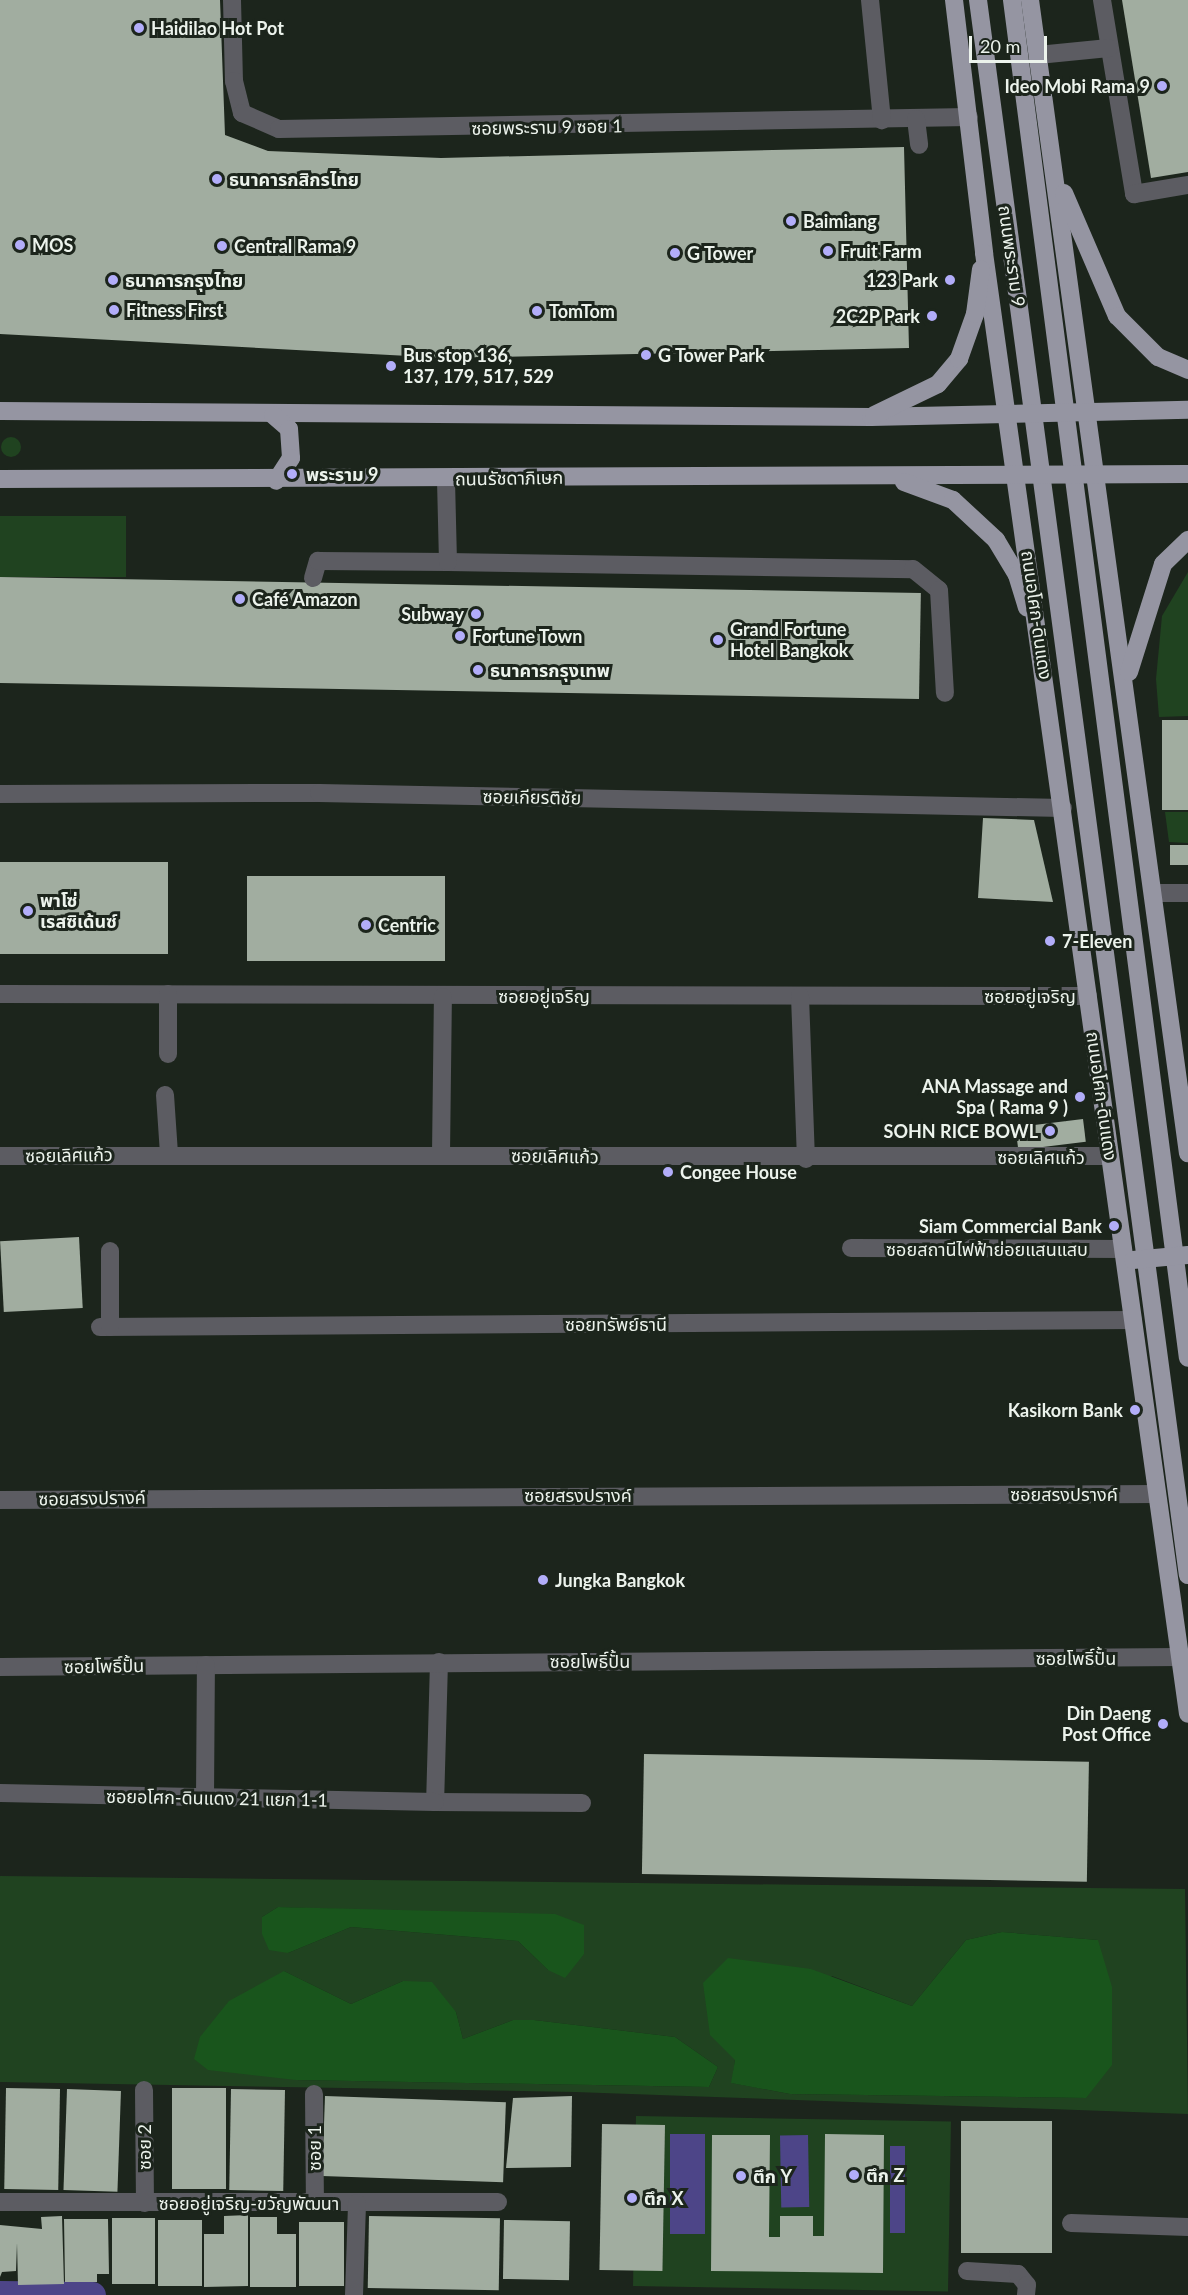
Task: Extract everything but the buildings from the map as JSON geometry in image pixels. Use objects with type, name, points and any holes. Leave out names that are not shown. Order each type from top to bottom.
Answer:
[{"type":"main road","name":"ถนนพระราม 9","points":[[954,0],[984,253],[1010,413]]},
{"type":"main road","name":"ถนนพระราม 9","points":[[978,0],[1046,512]]},
{"type":"main road","name":"ถนนพระราม 9","points":[[1012,0],[1188,1358]]},
{"type":"main road","points":[[1030,0],[1127,678],[1188,1153]]},
{"type":"main road","points":[[1052,160],[1116,316],[1158,357],[1188,370]]},
{"type":"main road","points":[[871,417],[938,384],[959,359],[975,314],[984,253]]},
{"type":"main road","points":[[0,411],[273,415],[871,417],[1188,410]]},
{"type":"main road","name":"ถนนอโศก-ดินแดง","points":[[1010,413],[1188,1714]]},
{"type":"main road","points":[[273,415],[289,429],[291,458],[276,481]]},
{"type":"main road","points":[[867,474],[916,484],[953,500],[996,540],[1017,575],[1042,658]]},
{"type":"main road","name":"ถนนรัชดาภิเษก","points":[[0,479],[276,481],[867,474],[1019,478]]},
{"type":"main road","points":[[1019,478],[1188,474]]},
{"type":"main road","name":"ถนนอโศก-ดินแดง","points":[[1046,512],[1188,1575]]},
{"type":"main road","points":[[1127,678],[1163,564],[1188,540]]},
{"type":"main road","points":[[1101,1090],[1179,1082]]},
{"type":"main road","points":[[1124,1255],[1188,1255]]},
{"type":"street","name":"ซอยพระราม 9 ซอย 1","points":[[232,0],[234,81],[242,113],[279,129],[969,117]]},
{"type":"street","points":[[870,0],[882,120]]},
{"type":"street","points":[[1102,0],[1134,194],[1188,185]]},
{"type":"street","points":[[1038,55],[1109,48]]},
{"type":"street","points":[[916,119],[919,146]]},
{"type":"street","points":[[446,479],[448,562]]},
{"type":"street","points":[[313,578],[318,561],[913,569],[939,590],[945,693]]},
{"type":"street","name":"ซอยเกียรติชัย","points":[[0,794],[331,793],[1063,808]]},
{"type":"street","points":[[1155,893],[1188,893]]},
{"type":"street","name":"ซอยอยู่เจริญ","points":[[0,994],[443,997],[1088,996]]},
{"type":"street","points":[[168,994],[168,1054]]},
{"type":"street","points":[[800,996],[806,1159]]},
{"type":"street","points":[[441,1154],[443,997]]},
{"type":"street","points":[[165,1095],[169,1154]]},
{"type":"street","name":"ซอยเลิศแก้ว","points":[[0,1156],[441,1154],[806,1159],[1110,1156]]},
{"type":"street","name":"ซอยสถานีไฟฟ้าย่อยแสนแสบ","points":[[851,1248],[1124,1255]]},
{"type":"street","name":"ซอยทรัพย์ธานี","points":[[110,1251],[105,1327],[1133,1320]]},
{"type":"street","name":"ซอยสรงปรางค์","points":[[0,1500],[1157,1494]]},
{"type":"street","name":"ซอยโพธิ์ปั้น","points":[[0,1667],[1180,1657]]},
{"type":"street","points":[[435,1802],[439,1662]]},
{"type":"street","points":[[205,1798],[206,1665]]},
{"type":"street","name":"ซอยอโศก-ดินแดง 21 แยก 1-1","points":[[0,1793],[582,1803]]},
{"type":"street","name":"ซอย 2","points":[[144,2090],[145,2203]]},
{"type":"street","name":"ซอย 1","points":[[314,2094],[315,2203]]},
{"type":"street","name":"ซอยอยู่เจริญ-ขวัญพัฒนา","points":[[0,2202],[498,2202]]},
{"type":"street","points":[[355,2288],[357,2203]]},
{"type":"street","points":[[1071,2223],[1188,2227]]},
{"type":"street","points":[[967,2271],[1018,2274],[1027,2285],[1026,2295]]},
{"type":"green space","points":[[7,437],[15,437],[21,443],[21,451],[15,457],[7,457],[1,451],[1,443]]},
{"type":"green space","points":[[0,516],[126,516],[126,577],[0,577]]},
{"type":"green space","points":[[1188,572],[1188,716],[1159,717],[1156,679],[1162,616]]},
{"type":"green space","points":[[1165,812],[1188,812],[1188,843],[1169,842]]},
{"type":"green space","points":[[0,1876],[1185,1889],[1188,2114],[575,2092],[0,2082]],"holes":[[[278,1907],[423,1912],[584,1954],[548,1970],[518,1941],[351,1927],[288,1953],[262,1917]],[[1002,1932],[1098,1940],[1086,2098],[790,2094],[732,2083],[735,2060],[832,1976],[912,2006],[966,1940]],[[284,1971],[351,2004],[403,1981],[456,2012],[463,2039],[513,2020],[534,2020],[675,2037],[718,2067],[709,2087],[296,2080]]]},
{"type":"green space","points":[[278,1907],[555,1914],[584,1925],[584,1954],[565,1978],[548,1970],[518,1941],[351,1927],[288,1953],[269,1950],[262,1934],[262,1917]]},
{"type":"green space","points":[[1002,1932],[1098,1940],[1112,1987],[1112,2065],[1086,2098],[790,2094],[731,2083],[735,2060],[710,2035],[703,1983],[728,1958],[811,1969],[912,2006],[966,1940]]},
{"type":"green space","points":[[284,1971],[351,2004],[403,1981],[432,1982],[456,2012],[463,2039],[513,2020],[534,2020],[675,2037],[718,2067],[709,2087],[296,2080],[208,2070],[194,2059],[200,2037],[229,2001]]},
{"type":"green space","points":[[636,2116],[951,2121],[948,2291],[633,2286]]},
{"type":"shaded area","points":[[670,2134],[705,2134],[705,2234],[670,2234]]},
{"type":"shaded area","points":[[780,2135],[808,2135],[809,2207],[781,2207]]},
{"type":"shaded area","points":[[890,2146],[905,2146],[905,2233],[890,2233]]},
{"type":"waterway","points":[[0,2294],[92,2295]]},
{"type":"place","name":"Haidilao Hot Pot","points":[[139,28]]},
{"type":"place","name":"Ideo Mobi Rama 9","points":[[1162,86]]},
{"type":"place","name":"ธนาคารกสิกรไทย","points":[[217,179]]},
{"type":"place","name":"Baimiang","points":[[791,221]]},
{"type":"place","name":"MOS","points":[[20,245]]},
{"type":"place","name":"Central Rama 9","points":[[222,246]]},
{"type":"place","name":"Fruit Farm","points":[[828,251]]},
{"type":"place","name":"G Tower","points":[[675,253]]},
{"type":"place","name":"ธนาคารกรุงไทย","points":[[113,280]]},
{"type":"place","name":"123 Park","points":[[950,280]]},
{"type":"place","name":"Fitness First","points":[[114,310]]},
{"type":"place","name":"TomTom","points":[[537,311]]},
{"type":"place","name":"2C2P Park","points":[[932,316]]},
{"type":"place","name":"G Tower Park","points":[[646,355]]},
{"type":"place","name":"Bus stop 136, 137, 179, 517, 529","points":[[391,366]]},
{"type":"place","name":"พระราม 9","points":[[292,474]]},
{"type":"place","name":"Café Amazon","points":[[240,599]]},
{"type":"place","name":"Subway","points":[[476,614]]},
{"type":"place","name":"Fortune Town","points":[[460,636]]},
{"type":"place","name":"Grand Fortune Hotel Bangkok","points":[[718,640]]},
{"type":"place","name":"ธนาคารกรุงเทพ","points":[[478,670]]},
{"type":"place","name":"พาโซ่ เรสซิเด้นซ์","points":[[28,911]]},
{"type":"place","name":"Centric","points":[[366,925]]},
{"type":"place","name":"7-Eleven","points":[[1050,941]]},
{"type":"place","name":"ANA Massage and Spa ( Rama 9 )","points":[[1080,1097]]},
{"type":"place","name":"SOHN RICE BOWL","points":[[1050,1131]]},
{"type":"place","name":"Congee House","points":[[668,1172]]},
{"type":"place","name":"Siam Commercial Bank","points":[[1114,1226]]},
{"type":"place","name":"Kasikorn Bank","points":[[1135,1410]]},
{"type":"place","name":"Jungka Bangkok","points":[[543,1580]]},
{"type":"place","name":"Din Daeng Post Office","points":[[1163,1724]]},
{"type":"place","name":"ตึก Z","points":[[854,2175]]},
{"type":"place","name":"ตึก Y","points":[[741,2176]]},
{"type":"place","name":"ตึก X","points":[[632,2198]]}]
